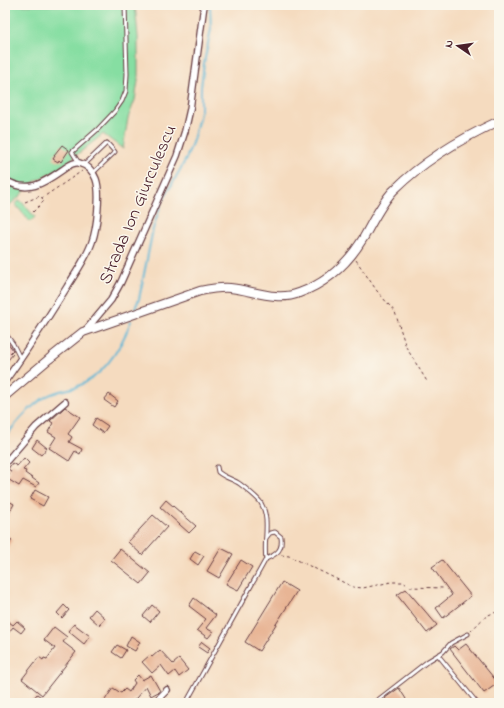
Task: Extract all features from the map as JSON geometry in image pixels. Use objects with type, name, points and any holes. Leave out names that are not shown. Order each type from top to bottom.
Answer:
[{"type":"main road","points":[[5,396],[83,332],[200,291],[214,288],[231,288],[269,295],[285,296],[297,294],[314,286],[326,279],[343,265],[353,254],[381,207],[397,188],[435,158],[462,140],[499,120]]},
{"type":"street","name":"Strada Ion Giurculescu","points":[[83,332],[111,300],[121,282],[177,156],[190,109],[204,5]]},
{"type":"street","points":[[5,180],[16,186],[23,187],[37,185],[51,178],[73,163],[83,165],[93,173],[98,189],[98,210],[92,242],[80,266],[21,360],[5,381]]},
{"type":"street","points":[[5,463],[36,427],[65,402]]},
{"type":"street","points":[[154,703],[167,690]]},
{"type":"lane","points":[[93,173],[115,152],[107,143],[83,165],[72,152],[115,112],[126,91],[127,35],[125,5]]},
{"type":"lane","points":[[5,333],[13,344],[21,360]]},
{"type":"lane","points":[[186,703],[266,559],[266,516],[261,502],[240,483],[223,476],[218,472],[218,467]]},
{"type":"lane","points":[[265,541],[270,533],[275,532],[282,537],[277,554],[266,559]]},
{"type":"lane","points":[[374,703],[428,661],[443,652],[451,644],[468,634]]},
{"type":"lane","points":[[438,655],[476,703]]},
{"type":"path","points":[[25,202],[40,196],[42,198],[83,165]]},
{"type":"path","points":[[33,212],[44,201],[42,198]]},
{"type":"path","points":[[353,254],[377,291],[395,312],[406,347],[428,383]]},
{"type":"path","points":[[277,554],[290,556],[354,587],[363,588],[391,582],[403,582],[410,587],[443,588]]},
{"type":"path","points":[[468,634],[484,618],[492,613],[499,612]]},
{"type":"shaded area","points":[[5,332],[20,349],[5,369]]},
{"type":"green space","points":[[5,5],[135,5],[138,37],[138,81],[135,100],[128,118],[123,149],[103,134],[59,169],[34,182],[5,209]]},
{"type":"green space","points":[[20,200],[35,217],[30,222],[15,204]]},
{"type":"building","points":[[62,145],[69,150],[61,162],[59,160],[58,162],[53,159],[55,156],[54,155]]},
{"type":"building","points":[[5,339],[13,350],[10,353],[13,354],[8,360],[6,358],[5,359]]},
{"type":"building","points":[[109,394],[118,401],[114,407],[104,400]]},
{"type":"building","points":[[65,407],[80,417],[68,434],[72,437],[69,442],[82,449],[80,454],[75,451],[69,461],[49,448],[56,437],[48,432],[53,423],[50,421]]},
{"type":"building","points":[[96,418],[108,426],[103,433],[92,425]]},
{"type":"building","points":[[37,440],[47,448],[41,455],[32,448]]},
{"type":"building","points":[[24,458],[29,463],[23,470],[39,483],[36,487],[23,480],[19,486],[6,478],[11,471],[8,469],[12,463],[17,466]]},
{"type":"building","points":[[35,490],[48,497],[43,506],[30,499]]},
{"type":"building","points":[[5,499],[14,504],[5,521]]},
{"type":"building","points":[[166,500],[196,526],[189,533],[160,507]]},
{"type":"building","points":[[153,515],[167,527],[142,555],[128,542]]},
{"type":"building","points":[[5,535],[12,540],[5,551]]},
{"type":"building","points":[[221,548],[233,554],[219,578],[207,571]]},
{"type":"building","points":[[120,549],[150,573],[141,584],[111,560]]},
{"type":"building","points":[[195,551],[204,556],[198,565],[190,559]]},
{"type":"building","points":[[241,560],[252,567],[238,590],[226,584]]},
{"type":"building","points":[[442,560],[471,596],[443,618],[436,608],[452,595],[432,567]]},
{"type":"building","points":[[282,582],[297,591],[259,651],[245,642]]},
{"type":"building","points":[[406,589],[437,625],[427,633],[397,595]]},
{"type":"building","points":[[194,598],[216,615],[206,628],[213,632],[208,638],[197,630],[206,619],[189,606]]},
{"type":"building","points":[[64,605],[69,610],[62,618],[57,613]]},
{"type":"building","points":[[152,605],[159,611],[150,622],[143,616]]},
{"type":"building","points":[[95,609],[105,618],[99,625],[89,616]]},
{"type":"building","points":[[5,619],[13,625],[17,621],[25,628],[21,633],[13,627],[5,637]]},
{"type":"building","points":[[74,624],[90,636],[84,644],[68,631]]},
{"type":"building","points":[[54,627],[67,637],[63,642],[76,652],[42,695],[22,679],[39,657],[43,660],[44,658],[47,659],[55,648],[44,640]]},
{"type":"building","points":[[131,636],[140,642],[135,651],[126,646]]},
{"type":"building","points":[[202,642],[210,648],[207,653],[198,647]]},
{"type":"building","points":[[466,644],[498,683],[484,693],[450,649],[454,646],[458,650]]},
{"type":"building","points":[[117,645],[126,650],[121,658],[112,652]]},
{"type":"building","points":[[160,650],[173,664],[179,659],[188,670],[179,677],[175,671],[169,676],[161,665],[152,673],[142,662],[150,655],[152,657]]},
{"type":"building","points":[[138,675],[142,680],[151,675],[160,691],[151,696],[146,686],[132,703],[103,703],[113,688],[121,693],[125,689],[129,692],[135,683],[133,680]]},
{"type":"building","points":[[399,688],[406,699],[402,703],[388,703],[385,698]]},
{"type":"building","points":[[37,694],[41,697],[36,703],[30,703]]},
{"type":"waterway","points":[[135,308],[139,299],[153,229],[161,204],[186,159],[201,110],[201,87],[211,29],[210,5]]},
{"type":"waterway","points":[[5,437],[24,415],[41,400],[54,393],[76,387],[86,382],[104,368],[117,351],[131,321]]}]
